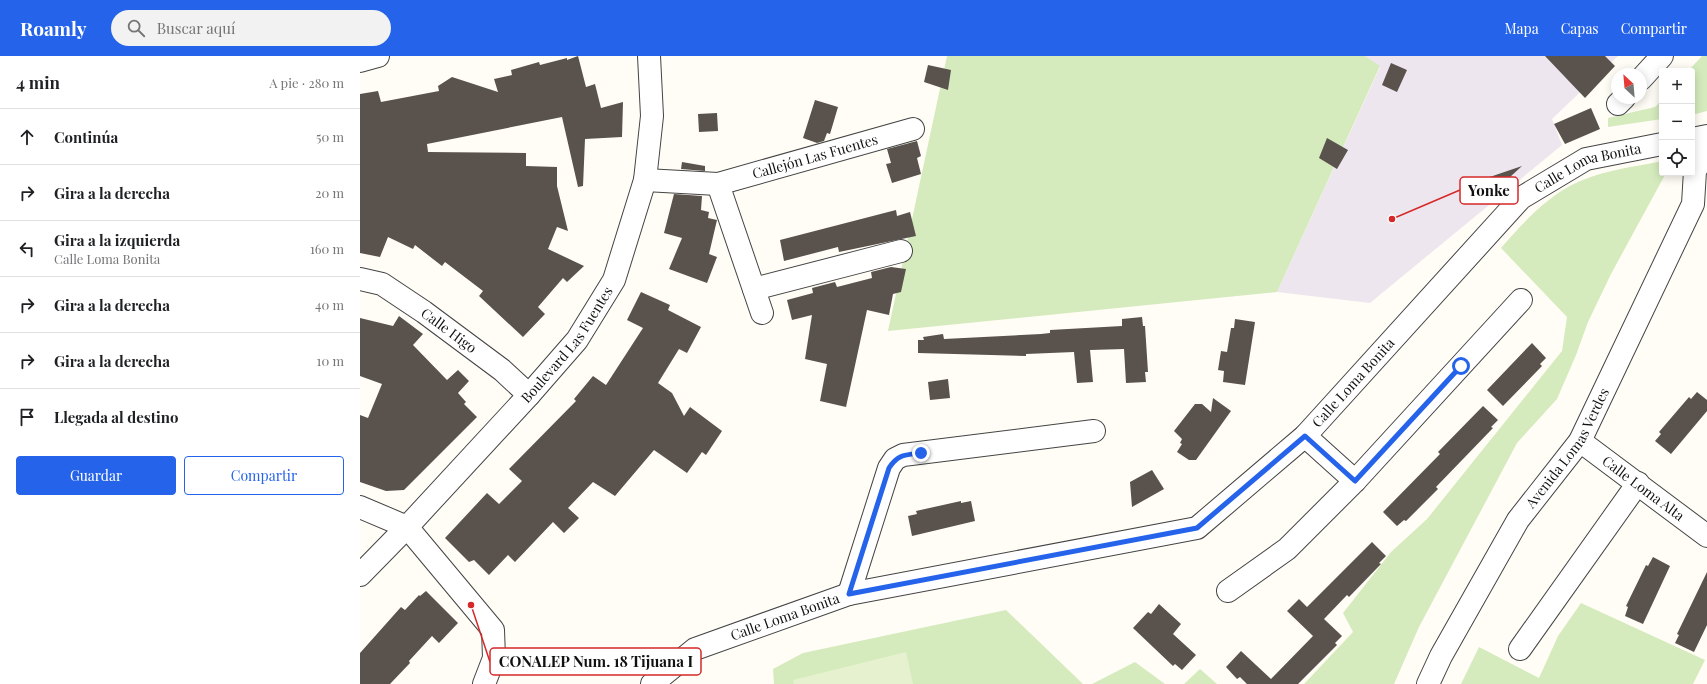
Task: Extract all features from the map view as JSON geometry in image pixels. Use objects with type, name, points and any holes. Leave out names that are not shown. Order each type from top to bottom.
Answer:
[{"type":"street","points":[[360,60],[378,56]]},
{"type":"street","name":"Boulevard Las Fuentes","points":[[360,575],[529,395],[577,340],[614,280],[645,180],[652,116],[649,56]]},
{"type":"street","points":[[1647,72],[1662,56]]},
{"type":"street","name":"Callejón Las Fuentes","points":[[645,180],[718,184],[913,129]]},
{"type":"street","points":[[1695,138],[1707,136]]},
{"type":"street","name":"Calle Loma Bonita","points":[[652,684],[695,649],[849,594],[1197,528],[1305,436],[1520,198],[1586,159],[1659,145]]},
{"type":"street","name":"Avenida Lomas Verdes","points":[[1428,684],[1441,656],[1518,520],[1580,441],[1700,199],[1701,175],[1707,150]]},
{"type":"street","points":[[718,184],[762,313]]},
{"type":"street","points":[[754,289],[901,251]]},
{"type":"street","name":"Calle Higo","points":[[360,279],[382,284],[424,312],[502,370],[529,395]]},
{"type":"street","points":[[1228,591],[1287,549],[1319,515],[1355,481],[1521,300]]},
{"type":"street","points":[[849,594],[889,468],[895,459],[903,455],[1094,431]]},
{"type":"street","points":[[1305,436],[1355,481]]},
{"type":"street","name":"Calle Loma Alta","points":[[1580,441],[1707,536]]},
{"type":"street","points":[[1520,649],[1638,483]]},
{"type":"street","points":[[360,507],[407,526],[493,630],[494,658],[484,684]]},
{"type":"shaded area","points":[[1365,56],[1618,56],[1552,119],[1562,145],[1370,303],[1277,292],[1380,67]]},
{"type":"green space","points":[[947,56],[1365,56],[1380,66],[1277,292],[888,331]]},
{"type":"green space","points":[[1702,56],[1707,56],[1707,111],[1695,114],[1695,68],[1691,68]]},
{"type":"green space","points":[[1659,103],[1659,119],[1608,127],[1608,118],[1655,107]]},
{"type":"green space","points":[[1659,162],[1659,176],[1664,176],[1611,274],[1588,322],[1557,399],[1517,443],[1419,627],[1394,684],[1304,684],[1353,632],[1343,613],[1391,552],[1427,519],[1562,351],[1567,317],[1501,248],[1536,211],[1556,194],[1578,182],[1598,174]]},
{"type":"green space","points":[[1581,603],[1705,660],[1693,684],[1461,684],[1479,647],[1539,678],[1558,636]]},
{"type":"green space","points":[[1006,610],[1083,684],[774,684],[773,669],[803,653]]},
{"type":"green space","points":[[906,652],[913,684],[794,684],[793,680]]},
{"type":"green space","points":[[1135,662],[1165,684],[1092,684]]},
{"type":"green space","points":[[1200,669],[1217,684],[1184,684]]},
{"type":"building","points":[[578,56],[586,87],[595,84],[601,108],[623,102],[622,137],[585,139],[583,186],[578,187],[562,117],[427,144],[428,152],[526,153],[526,166],[557,167],[557,186],[568,231],[557,227],[548,249],[584,266],[567,282],[563,278],[538,307],[545,314],[523,337],[479,296],[483,291],[445,262],[442,266],[415,245],[413,249],[388,237],[380,257],[360,253],[360,94],[378,91],[381,102],[439,91],[438,86],[452,77],[498,92],[494,79],[512,75],[511,70],[539,62],[540,65],[567,58],[567,60]]},
{"type":"building","points":[[1545,56],[1605,56],[1615,66],[1611,68],[1611,70],[1585,98]]},
{"type":"building","points":[[1391,63],[1407,70],[1397,92],[1382,85]]},
{"type":"building","points":[[928,65],[951,70],[948,90],[924,82]]},
{"type":"building","points":[[815,100],[838,107],[830,134],[827,133],[824,141],[817,143],[803,138]]},
{"type":"building","points":[[1591,108],[1600,129],[1565,144],[1554,124]]},
{"type":"building","points":[[717,113],[718,131],[699,132],[698,114]]},
{"type":"building","points":[[1327,138],[1348,150],[1337,169],[1319,158]]},
{"type":"building","points":[[917,141],[921,156],[917,158],[921,174],[892,183],[886,164],[891,163],[887,149]]},
{"type":"building","points":[[682,162],[705,166],[705,171],[681,169]]},
{"type":"building","points":[[1522,166],[1485,200],[1478,181]]},
{"type":"building","points":[[674,194],[702,196],[701,210],[709,212],[708,218],[717,220],[709,254],[717,257],[707,283],[669,269],[682,238],[664,233]]},
{"type":"building","points":[[896,210],[897,216],[910,212],[916,236],[839,252],[838,247],[784,261],[780,240]]},
{"type":"building","points":[[891,267],[906,269],[901,292],[893,294],[889,315],[867,310],[846,407],[820,401],[827,364],[805,359],[812,315],[792,320],[787,300],[813,293],[812,288],[835,282],[837,287],[872,278],[871,272]]},
{"type":"building","points":[[641,292],[670,305],[668,310],[701,327],[687,353],[679,349],[658,383],[672,393],[684,416],[690,407],[722,431],[706,455],[702,452],[687,473],[654,450],[615,496],[593,482],[568,508],[579,518],[564,533],[553,522],[515,562],[508,555],[489,575],[474,560],[469,562],[445,538],[487,493],[499,504],[522,481],[509,469],[576,401],[574,399],[593,376],[606,385],[643,328],[627,320]]},
{"type":"building","points":[[399,316],[423,334],[413,345],[447,380],[458,370],[469,381],[458,393],[466,402],[464,404],[477,417],[404,490],[386,491],[360,482],[360,415],[368,418],[382,384],[360,376],[360,318],[393,326]]},
{"type":"building","points":[[1142,317],[1143,326],[1145,326],[1148,372],[1145,372],[1146,382],[1126,383],[1124,349],[1090,350],[1093,382],[1077,383],[1074,352],[1026,354],[1026,356],[918,353],[918,340],[924,340],[923,337],[943,334],[944,339],[1041,334],[1050,333],[1050,330],[1122,326],[1122,319]]},
{"type":"building","points":[[1235,319],[1255,322],[1245,385],[1223,382],[1224,371],[1218,370],[1221,351],[1227,352],[1231,328],[1234,328]]},
{"type":"building","points":[[1532,343],[1546,358],[1540,364],[1542,366],[1503,406],[1487,390]]},
{"type":"building","points":[[948,379],[950,398],[930,400],[928,382]]},
{"type":"building","points":[[1697,392],[1707,400],[1707,411],[1671,454],[1655,441],[1661,434],[1659,432],[1689,397],[1691,399]]},
{"type":"building","points":[[1213,398],[1231,411],[1196,460],[1189,460],[1177,452],[1182,444],[1180,443],[1182,439],[1174,431],[1195,404],[1202,404],[1211,412]]},
{"type":"building","points":[[1483,406],[1498,420],[1491,427],[1493,428],[1436,487],[1438,489],[1406,521],[1404,520],[1397,526],[1383,512],[1440,454],[1438,452]]},
{"type":"building","points":[[1152,470],[1164,489],[1132,507],[1130,482]]},
{"type":"building","points":[[961,501],[961,503],[971,501],[975,521],[912,536],[908,516],[917,514],[916,511]]},
{"type":"building","points":[[1372,542],[1386,556],[1379,563],[1381,564],[1349,597],[1347,595],[1324,619],[1342,636],[1335,643],[1337,645],[1298,684],[1247,684],[1240,677],[1237,679],[1226,667],[1241,651],[1271,679],[1313,636],[1287,611],[1299,599],[1307,607]]},
{"type":"building","points":[[1653,557],[1670,566],[1643,624],[1625,616],[1628,607],[1626,606],[1646,565],[1648,566]]},
{"type":"building","points":[[1707,572],[1707,625],[1694,652],[1675,643],[1679,635],[1677,634]]},
{"type":"building","points":[[426,591],[458,623],[439,643],[432,636],[409,661],[410,663],[390,684],[360,684],[360,653],[401,607],[405,610],[419,595],[420,596]]},
{"type":"building","points":[[1159,604],[1181,624],[1173,634],[1196,655],[1182,670],[1175,664],[1173,666],[1133,628],[1148,612],[1151,614]]},
{"type":"place","name":"Yonke","points":[[1392,219]]},
{"type":"place","name":"CONALEP Num. 18 Tijuana I","points":[[471,605]]},
{"type":"route","points":[[921,453],[903,455],[895,459],[889,468],[849,594],[1197,528],[1305,436],[1355,481],[1461,366]]}]
